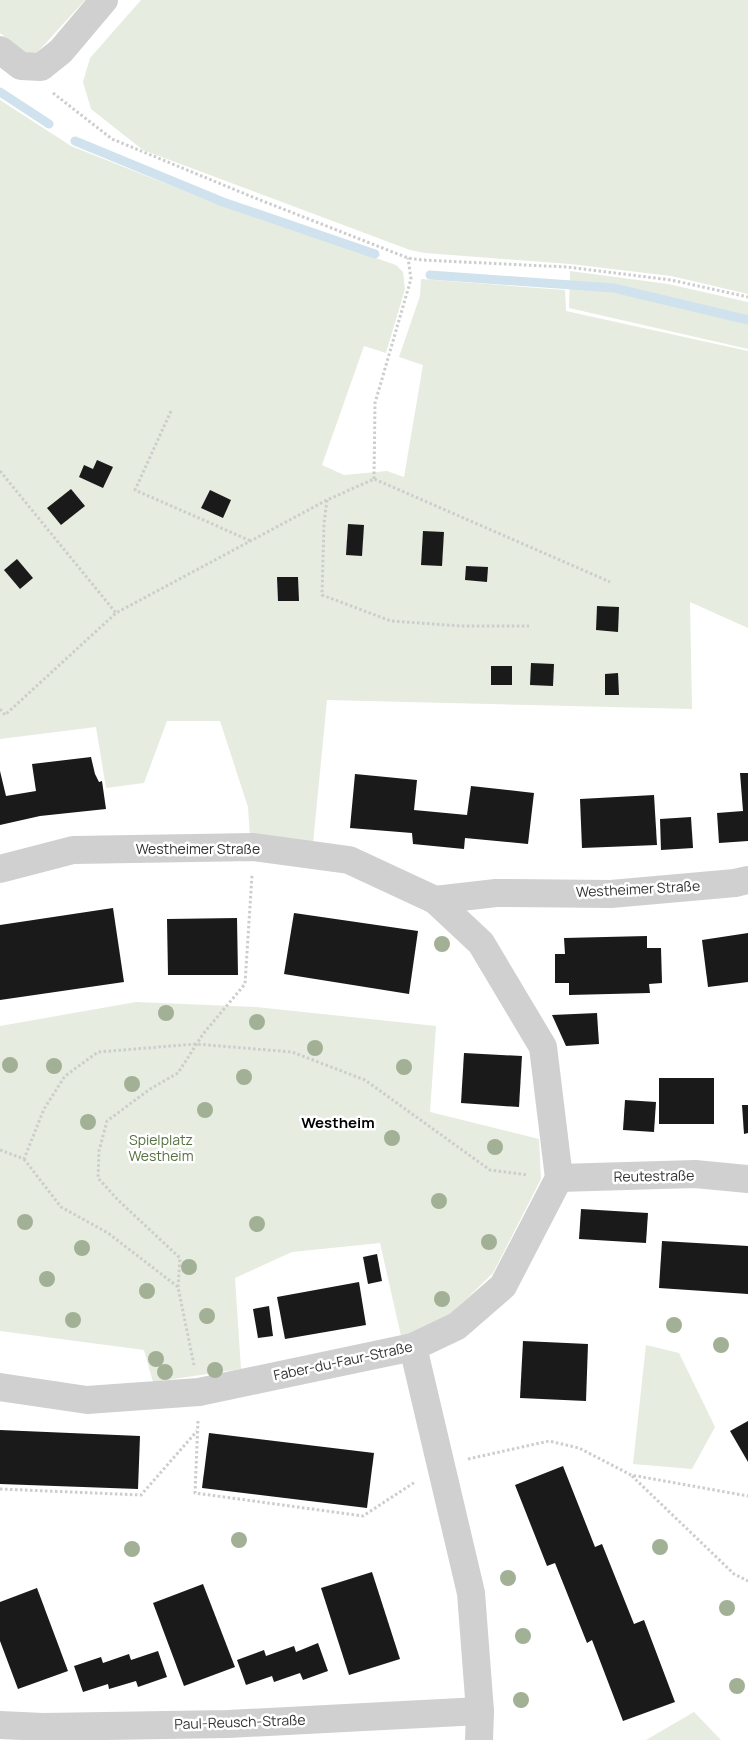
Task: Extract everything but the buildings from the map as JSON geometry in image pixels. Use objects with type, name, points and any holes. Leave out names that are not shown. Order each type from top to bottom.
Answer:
[{"type":"street","points":[[0,50],[21,66],[41,67],[61,51],[104,0]]},
{"type":"street","name":"Westheimer Straße","points":[[0,869],[73,850],[254,847],[349,860],[436,900],[496,893],[611,894],[735,883],[748,880]]},
{"type":"street","points":[[436,900],[481,943],[543,1047],[559,1178]]},
{"type":"street","name":"Reutestraße","points":[[559,1178],[696,1174],[748,1179]]},
{"type":"street","name":"Faber-du-Faur-Straße","points":[[0,1387],[87,1400],[199,1392],[413,1347],[457,1326],[503,1286],[559,1178]]},
{"type":"street","points":[[413,1347],[471,1593],[480,1711],[479,1740]]},
{"type":"street","name":"Paul-Reusch-Straße","points":[[0,1725],[43,1727],[228,1724],[480,1711]]},
{"type":"path","points":[[41,67],[52,92],[112,139],[408,258],[567,267],[671,280],[748,297]]},
{"type":"path","points":[[374,479],[375,403],[412,279],[408,258]]},
{"type":"path","points":[[171,410],[135,490],[250,541]]},
{"type":"path","points":[[0,471],[116,613]]},
{"type":"path","points":[[0,708],[6,715],[116,613],[327,500],[374,479],[610,582]]},
{"type":"path","points":[[327,500],[324,523],[322,595],[391,621],[461,626],[529,626]]},
{"type":"path","points":[[254,847],[245,984],[196,1044],[178,1072],[150,1089],[107,1121],[100,1151],[98,1178],[118,1200],[180,1258],[178,1287],[199,1392],[195,1493],[363,1516],[441,1465],[549,1441],[579,1448],[631,1476],[734,1574],[748,1580]]},
{"type":"path","points":[[24,1159],[44,1109],[65,1076],[98,1052],[196,1044],[292,1052],[365,1080],[490,1170],[559,1178]]},
{"type":"path","points":[[0,1150],[24,1159],[61,1207],[108,1234],[178,1287]]},
{"type":"path","points":[[0,1489],[141,1495],[197,1430]]},
{"type":"path","points":[[631,1476],[748,1496]]},
{"type":"green space","points":[[0,0],[85,0],[33,57],[0,33]]},
{"type":"green space","points":[[141,0],[748,0],[748,294],[671,276],[570,264],[425,253],[410,250],[143,150],[91,109],[83,82],[90,58]]},
{"type":"green space","points":[[0,100],[71,146],[212,202],[396,265],[403,272],[405,289],[386,353],[364,346],[322,465],[344,475],[387,471],[404,477],[423,365],[399,357],[420,296],[421,279],[565,290],[566,311],[748,351],[748,628],[690,602],[692,709],[327,700],[312,854],[250,837],[248,807],[220,721],[167,721],[144,783],[106,788],[96,727],[0,739]]},
{"type":"green space","points":[[570,271],[668,284],[748,302],[748,349],[569,308]]},
{"type":"green space","name":"Spielplatz Westheim","points":[[136,1002],[256,1007],[436,1026],[430,1112],[539,1139],[541,1179],[493,1273],[450,1315],[426,1330],[401,1336],[380,1243],[292,1252],[235,1278],[241,1369],[153,1382],[144,1350],[0,1331],[0,1026]]},
{"type":"green space","points":[[646,1345],[679,1353],[715,1427],[692,1469],[633,1464]]},
{"type":"green space","points":[[694,1712],[721,1740],[646,1740]]},
{"type":"waterway","points":[[0,92],[49,124]]},
{"type":"waterway","points":[[75,141],[223,202],[375,254]]},
{"type":"waterway","points":[[430,275],[614,288],[748,320]]},
{"type":"district","name":"Westheim","points":[[338,1123]]}]
